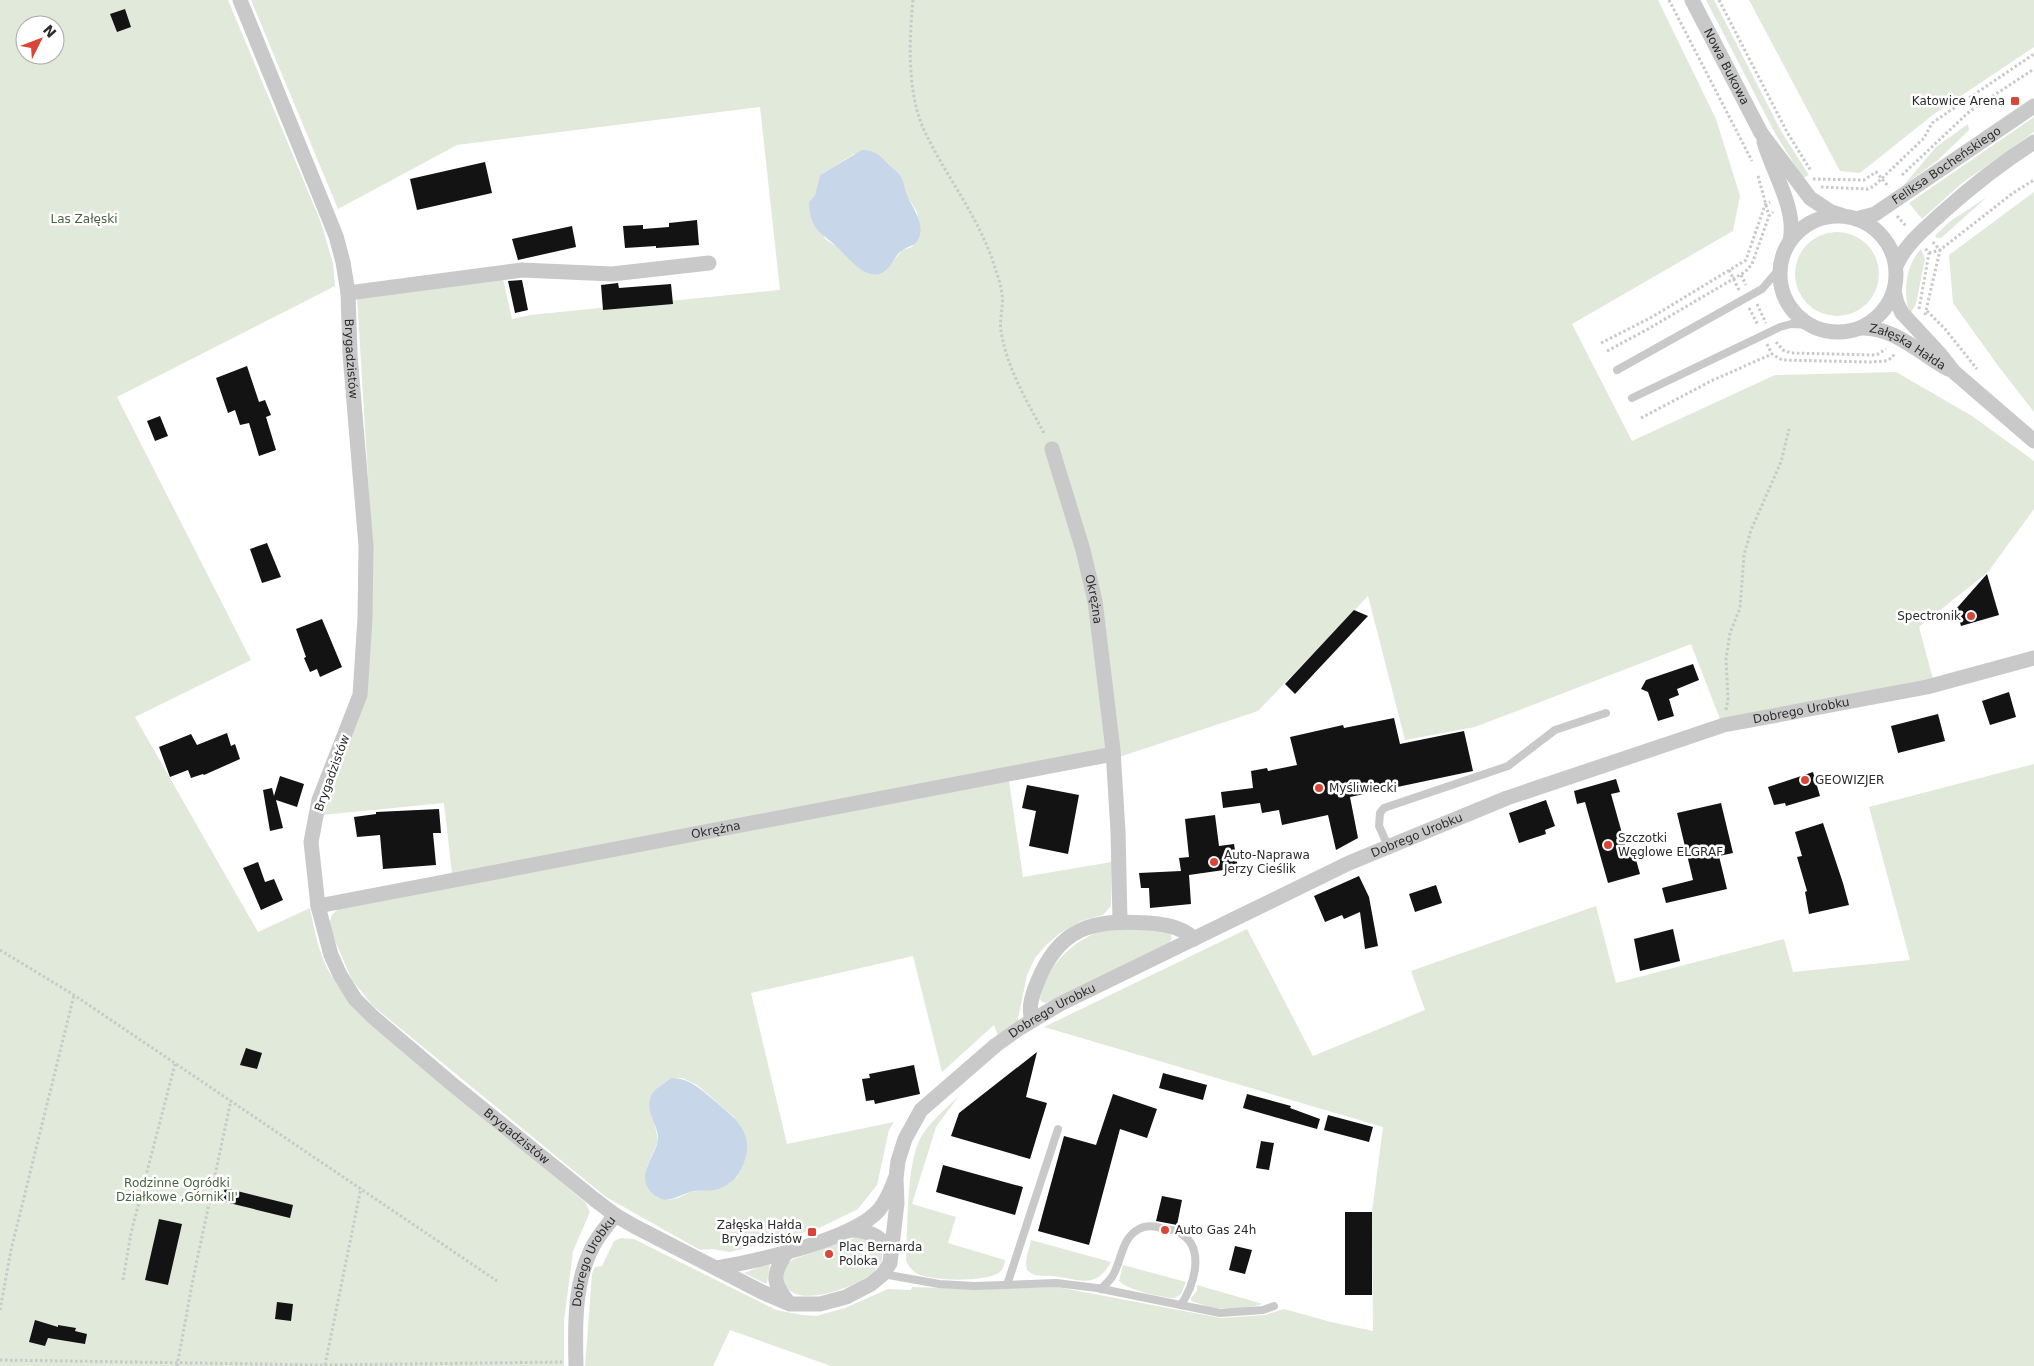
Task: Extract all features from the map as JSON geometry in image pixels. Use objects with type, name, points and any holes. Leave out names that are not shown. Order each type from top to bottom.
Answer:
[{"type":"street","name":"Brygadzistów","points":[[240,0],[336,236],[348,293],[350,354],[366,546],[360,695],[320,800],[310,842],[318,906],[331,955],[340,975],[355,999],[373,1017],[452,1084],[615,1215]]},
{"type":"street","name":"Nowa Bukowa","points":[[1692,0],[1762,133],[1804,190],[1820,206],[1850,218]]},
{"type":"street","name":"Feliksa Bocheńskiego","points":[[1850,218],[1875,214],[2034,106]]},
{"type":"street","name":"Nowa Bukowa","points":[[1762,133],[1771,164],[1786,200],[1791,225],[1790,242]]},
{"type":"street","points":[[1896,266],[1903,253],[1919,234],[1978,181],[2034,142]]},
{"type":"street","points":[[1832,216],[1850,218],[1871,226],[1882,237],[1891,251],[1896,266],[1894,291],[1882,313],[1872,322],[1848,332],[1835,332],[1810,325],[1792,311],[1782,290],[1780,268],[1783,254],[1790,242],[1803,228],[1819,219],[1832,216]]},
{"type":"street","points":[[348,293],[522,270],[612,274],[709,263]]},
{"type":"street","name":"Załęska Hałda","points":[[1894,291],[1897,303],[1912,325],[1940,353],[1954,372]]},
{"type":"street","name":"Załęska Hałda","points":[[1861,328],[1881,329],[1901,339],[1954,372],[2034,441]]},
{"type":"street","name":"Okrężna","points":[[1052,449],[1083,550],[1095,601],[1113,754],[1118,831],[1120,921]]},
{"type":"street","name":"Dobrego Urobku","points":[[576,1364],[577,1305],[584,1269],[591,1249],[615,1215],[790,1304],[820,1304],[846,1297],[871,1284],[883,1274],[890,1263],[897,1203],[896,1178],[898,1161],[905,1139],[921,1110],[981,1058],[1032,1020],[1060,1004],[1323,875],[1388,846],[1507,798],[1724,726],[1918,689],[2034,658]]},
{"type":"street","name":"Okrężna","points":[[318,906],[1113,754]]},
{"type":"street","points":[[1032,1020],[1030,1011],[1032,996],[1040,975],[1052,954],[1063,943],[1085,928],[1095,924],[1120,921],[1166,924],[1188,932],[1194,939]]},
{"type":"street","name":"Dobrego Urobku","points":[[717,1268],[749,1263],[786,1253],[850,1230],[868,1220],[879,1209],[896,1178]]},
{"type":"street","name":"Dobrego Urobku","points":[[850,1230],[872,1232],[891,1250]]},
{"type":"street","points":[[786,1253],[779,1264],[775,1278],[778,1290],[790,1304]]},
{"type":"lane","points":[[1617,370],[1748,297],[1769,283],[1780,268]]},
{"type":"lane","points":[[1632,398],[1771,332],[1791,324],[1810,325]]},
{"type":"lane","points":[[1388,846],[1379,826],[1380,813],[1384,808],[1508,766],[1555,730],[1606,713]]},
{"type":"lane","points":[[1007,1285],[1058,1129]]},
{"type":"lane","points":[[1102,1289],[1112,1278],[1125,1243],[1141,1228],[1151,1226],[1179,1232],[1188,1239],[1194,1251],[1195,1260],[1192,1284],[1181,1305]]},
{"type":"lane","points":[[883,1274],[939,1284],[974,1286],[1056,1283],[1102,1289],[1220,1313],[1263,1310],[1274,1306]]},
{"type":"path","points":[[913,0],[910,30],[914,99],[924,130],[981,231],[995,266],[1002,294],[1001,330],[1006,350],[1019,386],[1052,449]]},
{"type":"path","points":[[1669,0],[1756,169],[1769,216]]},
{"type":"path","points":[[1719,0],[1787,132],[1816,178]]},
{"type":"path","points":[[1804,190],[1824,186],[1858,189],[1868,189],[1874,186],[1924,138],[1932,123],[2034,54]]},
{"type":"path","points":[[1898,179],[1970,111],[2034,69]]},
{"type":"path","points":[[1804,190],[1816,178],[1864,180],[1876,172],[1888,188],[1893,203]]},
{"type":"path","points":[[1929,254],[1940,250],[2013,193],[2034,180]]},
{"type":"path","points":[[1888,188],[1893,184]]},
{"type":"path","points":[[1874,186],[1893,203],[1919,234],[1940,250]]},
{"type":"path","points":[[1765,205],[1786,200]]},
{"type":"path","points":[[1607,351],[1741,275],[1752,264],[1769,216],[1786,200]]},
{"type":"path","points":[[1601,343],[1652,317],[1746,260],[1765,205]]},
{"type":"path","points":[[1912,325],[1919,307],[1929,254],[1919,234]]},
{"type":"path","points":[[1912,325],[1927,312],[1940,250]]},
{"type":"path","points":[[1729,270],[1783,350],[1791,353],[1872,355],[1878,354],[1901,339]]},
{"type":"path","points":[[1741,275],[1763,336],[1772,354],[1782,360],[1885,361],[1892,358],[1901,339]]},
{"type":"path","points":[[1927,312],[1945,329],[1981,374]]},
{"type":"path","points":[[1641,418],[1711,381],[1772,354]]},
{"type":"path","points":[[1724,726],[1728,700],[1726,659],[1730,633],[1740,608],[1744,555],[1751,530],[1780,462],[1789,429]]},
{"type":"path","points":[[0,950],[74,995],[497,1281]]},
{"type":"path","points":[[0,1310],[11,1250],[74,995]]},
{"type":"path","points":[[123,1280],[131,1233],[175,1064]]},
{"type":"path","points":[[177,1364],[231,1100]]},
{"type":"path","points":[[324,1365],[360,1188]]},
{"type":"path","points":[[0,1360],[177,1364],[576,1364]]},
{"type":"green space","points":[[0,0],[228,0],[320,220],[333,263],[335,286],[117,397],[251,660],[135,717],[258,932],[310,908],[319,946],[327,968],[341,990],[364,1018],[585,1202],[590,1212],[573,1251],[564,1321],[564,1366],[0,1366]]},
{"type":"green space","points":[[251,0],[1658,0],[1716,119],[1740,196],[1733,231],[1572,324],[1632,441],[1775,375],[1896,372],[1972,416],[2034,461],[2034,509],[1988,572],[1919,627],[1933,679],[1720,719],[1691,644],[1475,727],[1405,740],[1368,596],[1258,711],[1119,757],[1119,746],[452,874],[444,803],[322,815],[365,696],[372,542],[357,297],[503,279],[512,319],[530,315],[780,290],[760,107],[457,145],[338,209]],"holes":[[[854,154],[890,166],[900,175],[907,196],[917,212],[920,231],[912,247],[902,250],[889,267],[858,267],[837,247],[825,239],[809,202],[815,195],[820,175]]]},
{"type":"green space","points":[[1706,0],[1714,0],[1781,131],[1809,175],[1803,178],[1776,135]]},
{"type":"green space","points":[[1749,0],[2034,0],[2034,47],[1934,114],[1860,173],[1840,171]]},
{"type":"green space","points":[[2034,117],[2034,132],[1961,184],[1922,219],[1909,203]]},
{"type":"green space","points":[[1968,124],[1969,130],[1937,161],[1903,186],[1936,147]]},
{"type":"green space","points":[[2034,192],[2034,412],[1953,303],[1949,255]]},
{"type":"green space","points":[[1987,197],[1941,238],[1935,236],[1949,222]]},
{"type":"green space","points":[[1837,232],[1853,235],[1867,244],[1876,258],[1879,274],[1876,290],[1867,304],[1853,313],[1837,316],[1821,313],[1807,304],[1798,290],[1795,274],[1798,258],[1807,244],[1821,235]]},
{"type":"green space","points":[[1921,249],[1925,259],[1916,304],[1910,314],[1906,298],[1907,280],[1912,263]]},
{"type":"green space","points":[[2034,764],[2034,1366],[831,1366],[730,1330],[713,1366],[585,1366],[592,1274],[595,1267],[602,1266],[614,1241],[621,1238],[634,1239],[776,1310],[802,1315],[816,1316],[845,1308],[888,1289],[911,1290],[912,1287],[975,1289],[1057,1287],[1221,1318],[1265,1315],[1284,1309],[1373,1331],[1372,1212],[1383,1127],[1044,1027],[1247,929],[1313,1056],[1425,1010],[1411,971],[1596,906],[1616,983],[1784,939],[1793,972],[1910,960],[1869,807]]},
{"type":"green space","points":[[1009,781],[1023,877],[1112,862],[1111,906],[1103,915],[1081,921],[1059,934],[1035,958],[1027,975],[1017,1024],[999,1038],[994,1025],[942,1072],[913,956],[751,993],[787,1144],[894,1122],[889,1130],[877,1185],[858,1209],[819,1228],[730,1252],[712,1249],[700,1250],[606,1197],[373,1006],[352,980],[329,924],[332,915],[338,909]],"holes":[[[671,1078],[682,1078],[697,1085],[734,1117],[746,1157],[737,1177],[669,1200],[657,1198],[647,1167],[658,1141],[650,1109],[650,1101],[658,1087]]]},
{"type":"green space","points":[[1111,927],[1170,931],[1172,939],[1169,943],[1046,1003],[1042,1002],[1040,999],[1049,974],[1065,953],[1086,938]]},
{"type":"green space","points":[[958,1097],[936,1127],[912,1204],[956,1217],[948,1243],[1005,1260],[1002,1270],[995,1275],[985,1278],[960,1280],[935,1278],[918,1274],[909,1266],[906,1260],[910,1179],[916,1148],[929,1126]]},
{"type":"green space","points":[[870,1237],[882,1251],[882,1260],[874,1272],[863,1280],[834,1292],[814,1296],[796,1294],[789,1290],[784,1283],[783,1270],[794,1259],[854,1238]]},
{"type":"green space","points":[[1031,1240],[1111,1262],[1105,1271],[1093,1280],[1086,1281],[1037,1275],[1030,1273],[1026,1266]]},
{"type":"green space","points":[[770,1263],[767,1283],[744,1273]]},
{"type":"green space","points":[[1123,1265],[1186,1282],[1181,1294],[1175,1298],[1146,1293],[1119,1281]]},
{"type":"green space","points":[[1197,1285],[1263,1304],[1242,1309],[1212,1308],[1191,1301],[1191,1298],[1197,1291]]},
{"type":"water","points":[[862,150],[871,151],[878,155],[901,176],[920,226],[919,238],[915,243],[901,251],[887,269],[875,274],[868,273],[856,266],[819,231],[812,220],[810,212],[809,202],[815,195],[820,175]]},
{"type":"water","points":[[671,1078],[690,1082],[724,1108],[742,1129],[747,1145],[746,1155],[739,1173],[724,1187],[714,1190],[690,1192],[666,1200],[652,1193],[647,1187],[645,1180],[658,1140],[649,1104],[651,1095]]},
{"type":"building","points":[[125,9],[131,27],[117,32],[110,14]]},
{"type":"building","points":[[485,162],[492,193],[417,210],[410,179]]},
{"type":"building","points":[[697,220],[699,245],[625,248],[623,226],[643,225],[643,229],[669,227],[669,223]]},
{"type":"building","points":[[572,226],[576,247],[518,260],[512,239]]},
{"type":"building","points":[[522,280],[528,310],[515,313],[508,281]]},
{"type":"building","points":[[618,283],[619,288],[671,284],[673,304],[603,310],[601,285]]},
{"type":"building","points":[[247,366],[259,402],[265,400],[271,415],[266,417],[276,450],[259,456],[249,423],[240,425],[235,410],[228,413],[216,378]]},
{"type":"building","points":[[160,416],[168,436],[155,441],[147,421]]},
{"type":"building","points":[[267,543],[281,577],[262,583],[250,549]]},
{"type":"building","points":[[1987,574],[1999,615],[1961,626],[1956,609]]},
{"type":"building","points":[[1354,610],[1368,616],[1295,694],[1285,684]]},
{"type":"building","points":[[322,619],[342,667],[320,677],[317,669],[310,672],[296,629]]},
{"type":"building","points":[[1693,664],[1699,680],[1677,689],[1679,695],[1669,699],[1674,716],[1658,721],[1648,692],[1641,689],[1646,680]]},
{"type":"building","points":[[2009,692],[2016,717],[1990,725],[1982,701]]},
{"type":"building","points":[[1938,714],[1945,741],[1898,753],[1891,726]]},
{"type":"building","points":[[1394,718],[1400,744],[1464,731],[1473,771],[1350,797],[1358,838],[1336,850],[1328,815],[1282,825],[1279,810],[1262,813],[1260,803],[1223,808],[1221,792],[1253,788],[1251,771],[1267,768],[1268,771],[1297,765],[1290,737],[1343,725],[1344,728]]},
{"type":"building","points":[[227,733],[231,746],[235,744],[240,759],[204,775],[191,778],[188,770],[170,777],[159,747],[191,734],[197,745]]},
{"type":"building","points":[[1813,772],[1820,796],[1786,806],[1785,803],[1774,805],[1768,787]]},
{"type":"building","points":[[280,776],[304,784],[297,807],[276,800],[283,828],[270,831],[263,790],[272,788],[274,796]]},
{"type":"building","points":[[1616,779],[1620,792],[1611,794],[1627,851],[1633,849],[1640,874],[1608,883],[1585,802],[1577,804],[1574,791]]},
{"type":"building","points":[[1027,785],[1079,795],[1068,854],[1029,846],[1036,811],[1022,808]]},
{"type":"building","points":[[1546,800],[1555,826],[1545,830],[1546,834],[1519,843],[1509,813]]},
{"type":"building","points":[[1721,803],[1733,853],[1719,856],[1727,889],[1666,903],[1662,888],[1693,880],[1677,813]]},
{"type":"building","points":[[439,809],[441,833],[433,833],[436,865],[383,869],[380,835],[357,837],[354,817],[376,814],[376,812]]},
{"type":"building","points":[[1215,815],[1219,846],[1234,844],[1238,868],[1189,875],[1191,904],[1150,908],[1149,888],[1141,888],[1139,873],[1181,871],[1179,858],[1189,857],[1185,819]]},
{"type":"building","points":[[1823,823],[1849,905],[1809,914],[1805,892],[1807,891],[1797,857],[1802,856],[1795,832]]},
{"type":"building","points":[[258,862],[265,882],[274,879],[283,900],[261,910],[243,868]]},
{"type":"building","points":[[1359,876],[1369,897],[1378,946],[1365,949],[1360,912],[1344,919],[1342,915],[1325,922],[1314,896]]},
{"type":"building","points":[[1436,885],[1442,903],[1415,912],[1409,894]]},
{"type":"building","points":[[1673,929],[1680,961],[1640,971],[1634,939]]},
{"type":"building","points":[[246,1048],[262,1053],[257,1069],[240,1065]]},
{"type":"building","points":[[1037,1052],[1026,1097],[1047,1103],[1030,1159],[951,1136],[959,1113]]},
{"type":"building","points":[[914,1065],[920,1094],[875,1104],[874,1100],[866,1101],[862,1079],[870,1078],[869,1074]]},
{"type":"building","points":[[1163,1073],[1207,1085],[1203,1100],[1159,1088]]},
{"type":"building","points":[[1113,1094],[1157,1109],[1147,1138],[1120,1129],[1089,1245],[1038,1231],[1064,1136],[1096,1145]]},
{"type":"building","points":[[1247,1094],[1291,1106],[1290,1108],[1320,1119],[1317,1129],[1243,1108]]},
{"type":"building","points":[[1328,1115],[1373,1127],[1369,1142],[1324,1130]]},
{"type":"building","points":[[1261,1141],[1274,1143],[1269,1170],[1256,1168]]},
{"type":"building","points":[[943,1165],[1023,1187],[1015,1215],[936,1192]]},
{"type":"building","points":[[225,1188],[293,1205],[290,1218],[221,1201]]},
{"type":"building","points":[[1162,1196],[1182,1200],[1177,1225],[1156,1221]]},
{"type":"building","points":[[1345,1212],[1372,1212],[1372,1295],[1345,1295]]},
{"type":"building","points":[[159,1219],[182,1224],[168,1285],[145,1280]]},
{"type":"building","points":[[1235,1246],[1252,1250],[1245,1274],[1229,1270]]},
{"type":"building","points":[[277,1302],[293,1304],[291,1321],[275,1319]]},
{"type":"building","points":[[35,1320],[58,1327],[58,1325],[76,1328],[75,1331],[87,1334],[85,1344],[48,1338],[45,1346],[29,1342]]},
{"type":"place","name":"Katowice Arena","points":[[2015,101]]},
{"type":"place","name":"Spectronik","points":[[1971,616]]},
{"type":"place","name":"GEOWIZJER","points":[[1805,780]]},
{"type":"place","name":"Myśliwiecki","points":[[1319,788]]},
{"type":"place","name":"Szczotki Węglowe ELGRAF","points":[[1608,845]]},
{"type":"place","name":"Auto-Naprawa Jerzy Cieślik","points":[[1214,862]]},
{"type":"place","name":"Auto Gas 24h","points":[[1165,1230]]},
{"type":"place","name":"Załęska Hałda Brygadzistów","points":[[812,1232]]},
{"type":"place","name":"Plac Bernarda Poloka","points":[[829,1254]]},
{"type":"park label","name":"Las Załęski","points":[[84,219]]},
{"type":"park label","name":"Rodzinne Ogródki Działkowe ,Górnik II'","points":[[177,1190]]}]
